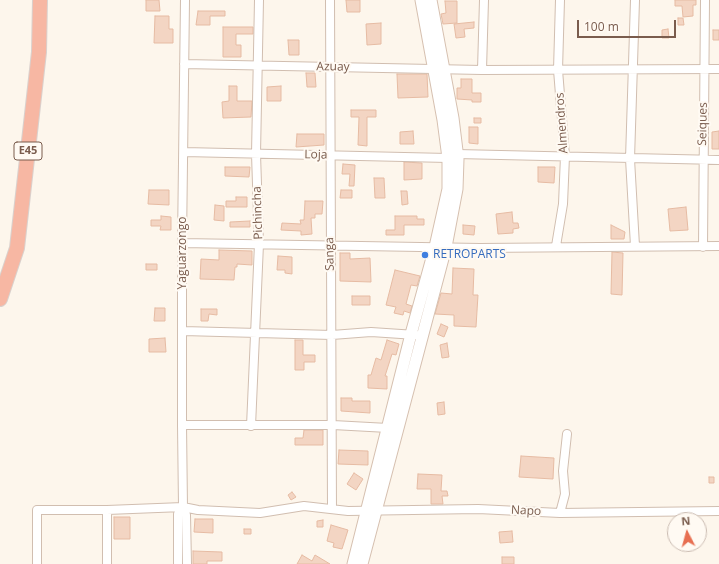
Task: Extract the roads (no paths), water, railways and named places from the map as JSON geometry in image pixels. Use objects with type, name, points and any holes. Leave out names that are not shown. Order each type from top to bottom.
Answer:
[{"type":"highway","name":"E45","points":[[0,299],[17,248],[39,52],[40,0]]},
{"type":"main road","points":[[421,0],[438,69]]},
{"type":"main road","points":[[353,564],[372,510],[416,335],[440,247],[453,156],[443,120],[431,0]]},
{"type":"main road","points":[[362,564],[388,428],[416,335]]},
{"type":"street","name":"Yaguarzongo","points":[[185,0],[182,243],[182,425],[183,507],[186,515],[187,564]]},
{"type":"street","name":"Pichincha","points":[[251,426],[259,244],[256,154],[259,0]]},
{"type":"street","name":"Sanga","points":[[330,0],[329,156],[333,425],[332,509]]},
{"type":"street","points":[[482,70],[484,0]]},
{"type":"street","name":"Almendros","points":[[556,246],[563,204],[565,156],[558,70],[560,0]]},
{"type":"street","points":[[634,0],[634,70],[630,159],[635,246]]},
{"type":"street","name":"Seiques","points":[[703,247],[702,160],[705,0]]},
{"type":"street","name":"Azuay","points":[[184,64],[482,70],[719,69]]},
{"type":"street","name":"Loja","points":[[184,152],[329,156],[565,156],[630,159],[719,160]]},
{"type":"street","points":[[182,243],[440,247],[719,246]]},
{"type":"street","points":[[183,331],[332,335],[371,332],[416,335]]},
{"type":"street","points":[[182,425],[333,425],[388,428]]},
{"type":"street","points":[[560,513],[565,494],[563,471],[567,434]]},
{"type":"street","name":"Napo","points":[[37,564],[37,510],[106,510],[183,507],[198,510],[260,513],[304,506],[332,509],[478,509],[560,513],[719,512]]},
{"type":"street","name":"Yaguarzongo","points":[[178,564],[178,514],[183,507]]},
{"type":"street","points":[[106,510],[107,564]]},
{"type":"place","name":"RETROPARTS","points":[[425,255]]}]
